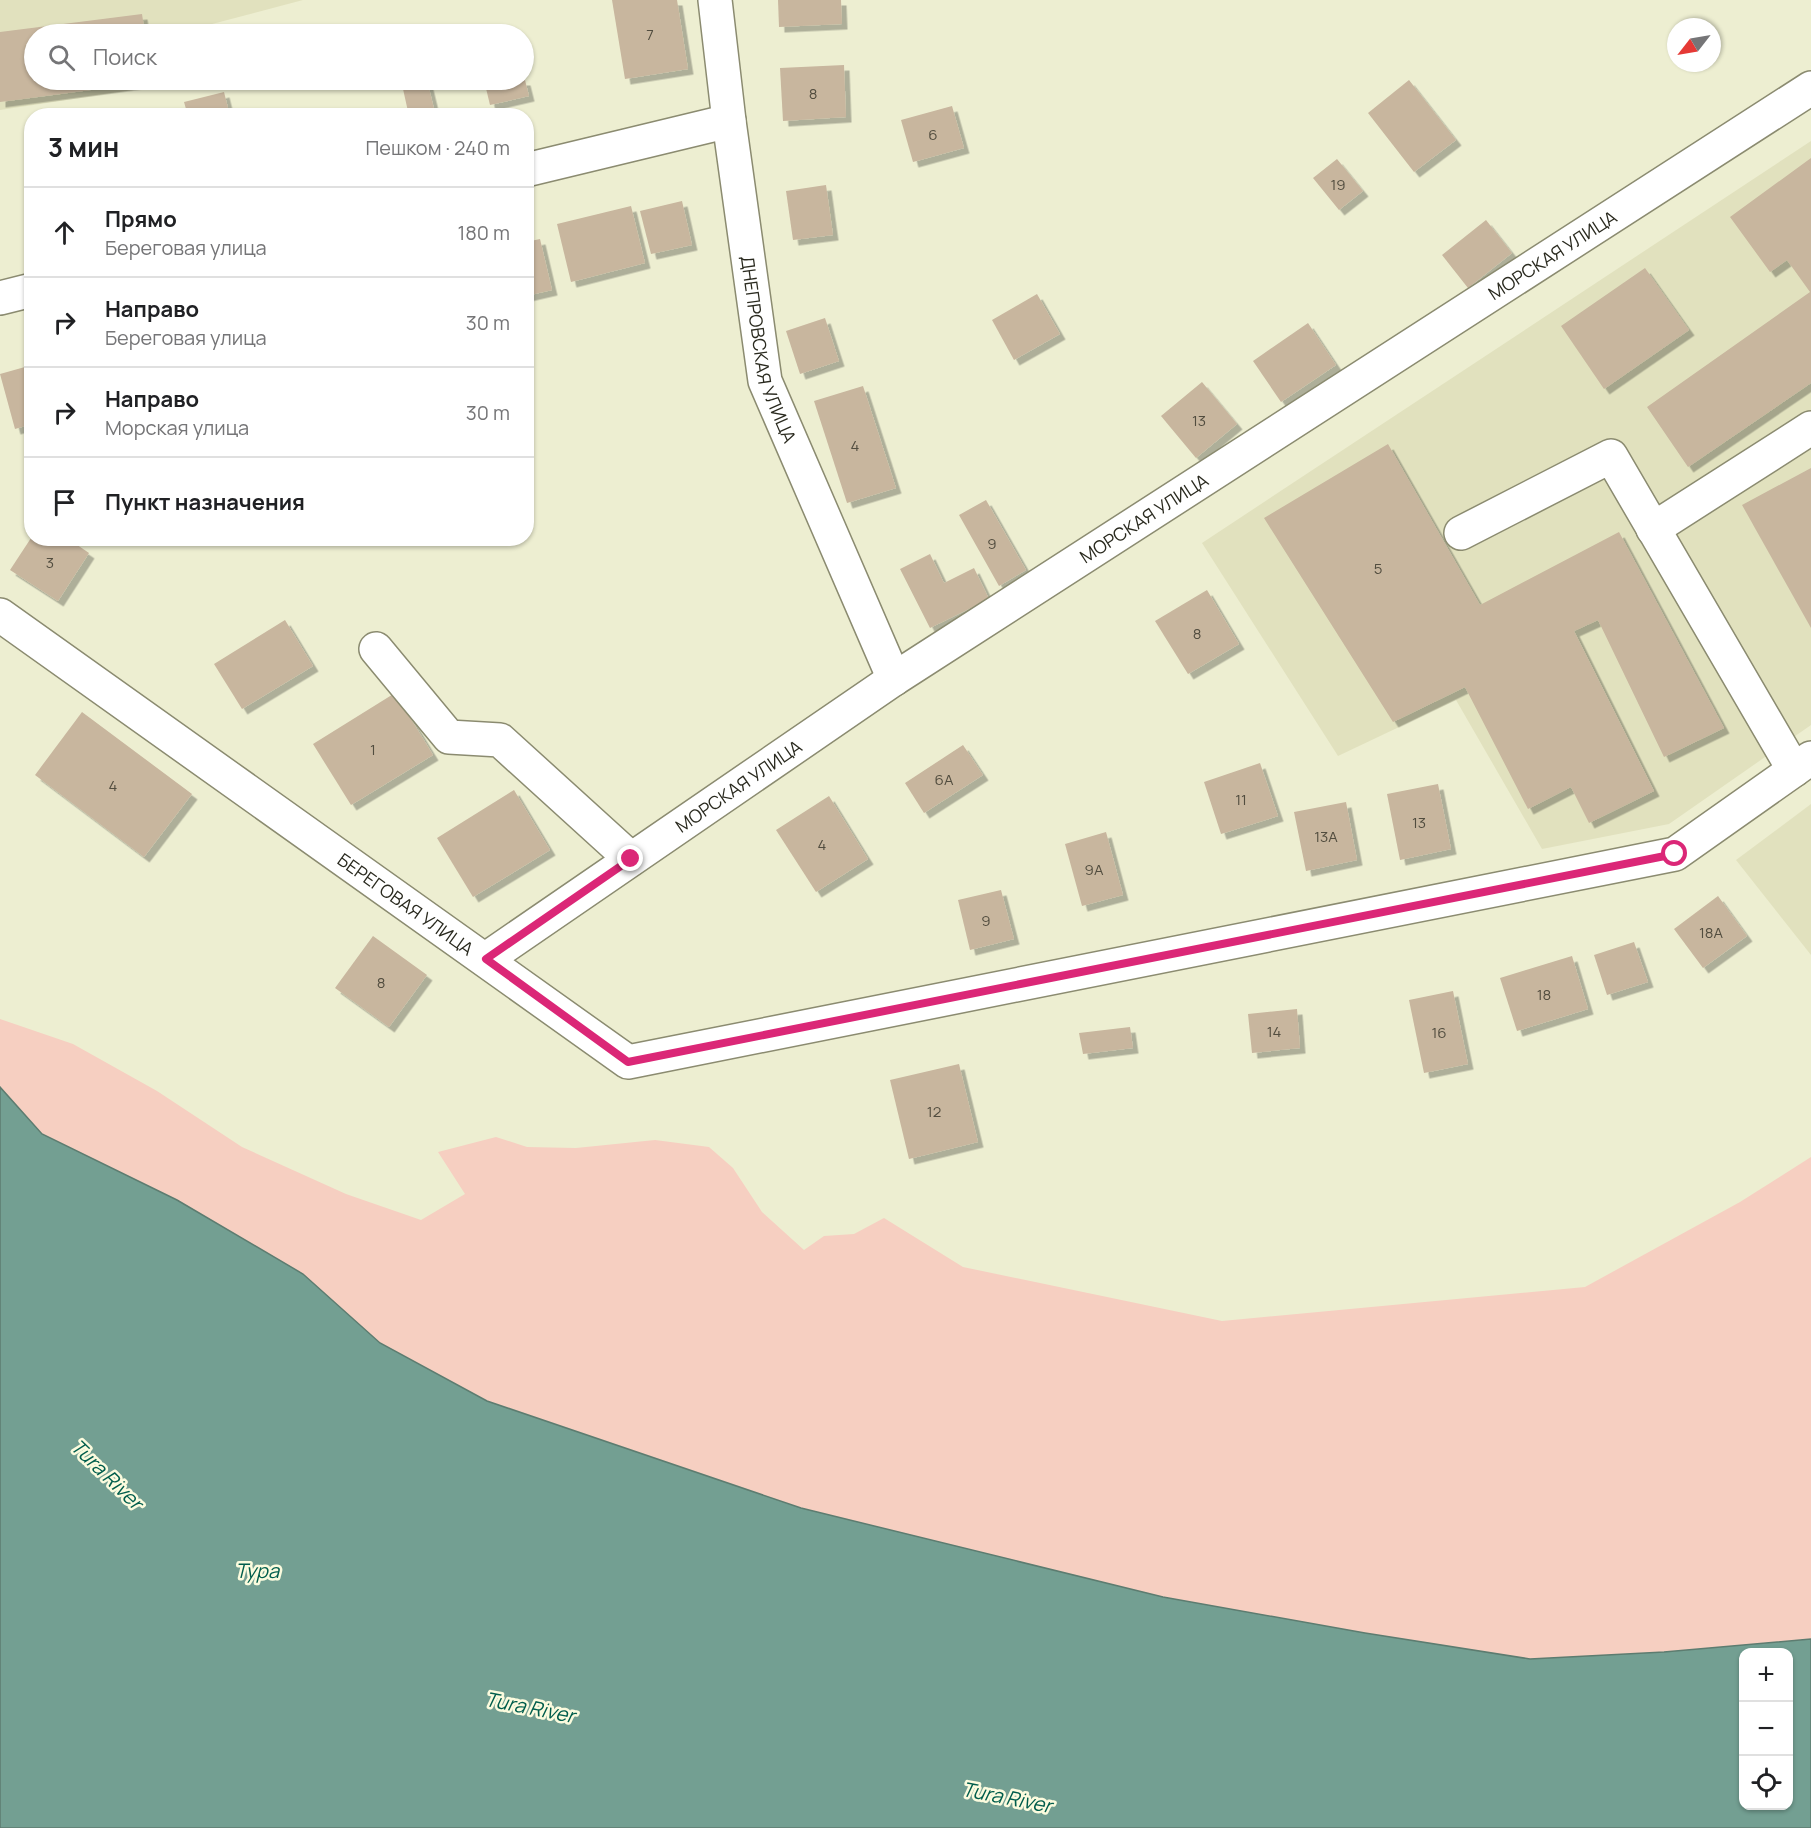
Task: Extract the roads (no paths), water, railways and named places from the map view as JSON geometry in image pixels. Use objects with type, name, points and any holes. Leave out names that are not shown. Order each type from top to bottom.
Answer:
[{"type":"street","name":"ДНЕПРОВСКАЯ УЛИЦА","points":[[716,0],[729,121],[765,381],[894,679]]},
{"type":"street","name":"МОРСКАЯ УЛИЦА","points":[[486,959],[894,679],[1811,88]]},
{"type":"street","points":[[534,168],[729,121]]},
{"type":"street","points":[[0,298],[24,292]]},
{"type":"street","points":[[1653,529],[1811,428]]},
{"type":"street","points":[[1461,533],[1611,456],[1653,529],[1802,764]]},
{"type":"street","name":"БЕРЕГОВАЯ УЛИЦА","points":[[0,615],[628,1062],[1675,854],[1802,764]]},
{"type":"street","points":[[376,650],[449,737],[500,740],[631,859]]},
{"type":"water","name":"Тура","points":[[0,1087],[42,1134],[177,1200],[303,1274],[380,1343],[487,1401],[801,1508],[1163,1597],[1365,1633],[1530,1659],[1664,1652],[1811,1639],[1811,1828],[0,1828]]},
{"type":"water label","name":"Tura River","points":[[107,1474]]},
{"type":"water label","name":"Tura River","points":[[530,1707]]},
{"type":"water label","name":"Tura River","points":[[1007,1797]]}]
